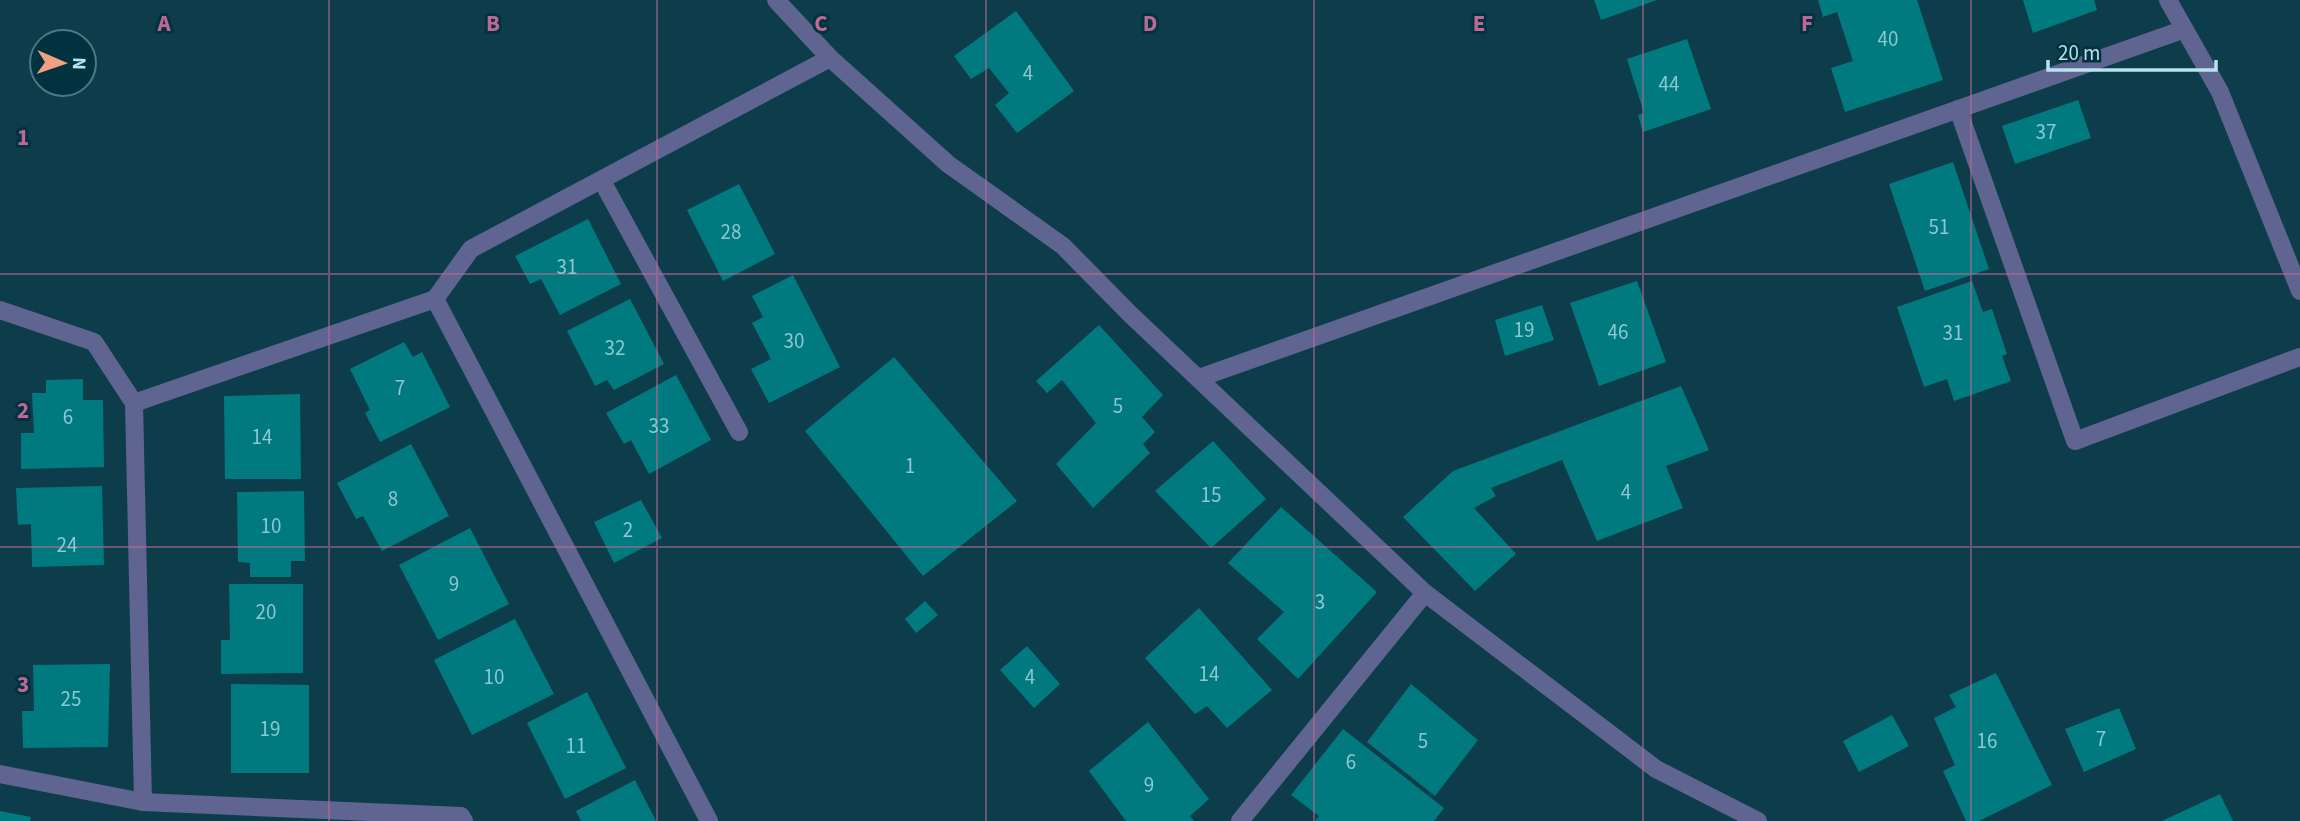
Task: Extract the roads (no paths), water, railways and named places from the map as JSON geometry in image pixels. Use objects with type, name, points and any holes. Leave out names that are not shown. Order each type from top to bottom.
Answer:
[{"type":"street","points":[[776,0],[830,58],[948,164],[1063,246],[1425,593],[1656,769],[1758,821]]},
{"type":"street","points":[[2168,0],[2182,30],[2220,92],[2300,291]]},
{"type":"street","points":[[1199,378],[2182,30]]},
{"type":"street","points":[[134,403],[435,299],[471,249],[830,58]]},
{"type":"street","points":[[1958,109],[2075,441],[2300,357]]},
{"type":"street","points":[[602,181],[739,432]]},
{"type":"street","points":[[435,299],[709,821]]},
{"type":"street","points":[[0,310],[94,342],[134,403],[143,802]]},
{"type":"street","points":[[1240,821],[1425,593]]},
{"type":"street","points":[[0,774],[143,802],[461,816],[464,821]]}]
